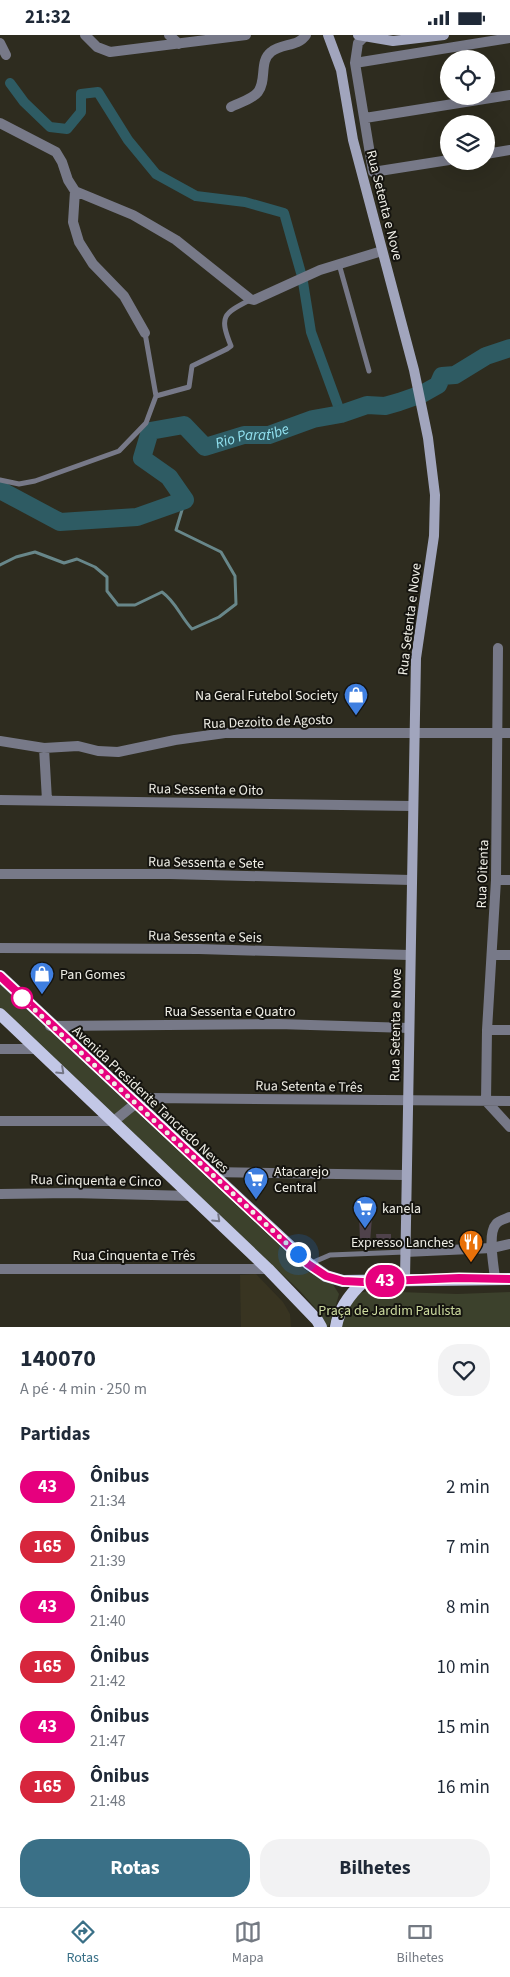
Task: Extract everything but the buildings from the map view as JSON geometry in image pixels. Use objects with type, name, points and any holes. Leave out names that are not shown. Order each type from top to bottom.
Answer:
[{"type":"main road","name":"Avenida Presidente Tancredo Neves","points":[[0,976],[208,1173],[308,1264],[326,1276],[343,1281],[363,1282],[405,1279],[510,1279]]},
{"type":"main road","points":[[0,1014],[268,1269],[318,1320],[321,1327]]},
{"type":"main road","points":[[336,1327],[337,1319],[348,1297],[363,1282]]},
{"type":"street","points":[[85,35],[97,47],[110,52],[246,35]]},
{"type":"street","points":[[169,35],[179,44]]},
{"type":"street","points":[[231,107],[257,94],[260,89],[264,61],[270,52],[300,41],[306,35]]},
{"type":"street","name":"Rua Setenta e Nove","points":[[328,35],[341,70],[363,175],[414,370],[428,438],[435,495],[434,536],[416,658],[413,732],[405,1279]]},
{"type":"street","points":[[373,172],[355,63],[361,36],[393,41],[444,35]]},
{"type":"street","points":[[355,63],[510,38]]},
{"type":"street","points":[[0,43],[6,55]]},
{"type":"street","points":[[365,118],[510,95]]},
{"type":"street","points":[[0,123],[56,152],[75,191],[74,222],[79,242],[93,264],[124,296],[145,333]]},
{"type":"street","points":[[495,152],[510,150]]},
{"type":"street","points":[[363,175],[440,161]]},
{"type":"street","points":[[75,191],[133,215],[176,240],[250,299],[254,300],[320,270],[382,251]]},
{"type":"street","name":"Rua Oitenta","points":[[486,1101],[487,1030],[493,955],[498,809],[496,733],[498,648]]},
{"type":"street","name":"Rua Dezoito de Agosto","points":[[0,741],[44,748],[78,746],[98,751],[118,752],[175,739],[226,733],[510,733]]},
{"type":"street","points":[[44,748],[47,800]]},
{"type":"street","name":"Rua Sessenta e Oito","points":[[0,800],[412,806]]},
{"type":"street","points":[[498,809],[510,809]]},
{"type":"street","name":"Rua Sessenta e Sete","points":[[0,874],[170,874],[411,880]]},
{"type":"street","points":[[496,880],[510,880]]},
{"type":"street","name":"Rua Sessenta e Seis","points":[[0,948],[199,949],[409,955]]},
{"type":"street","points":[[493,955],[510,955]]},
{"type":"street","name":"Rua Sessenta e Quatro","points":[[50,1025],[278,1024],[409,1029]]},
{"type":"street","points":[[487,1030],[510,1030]]},
{"type":"street","points":[[0,1049],[36,1049]]},
{"type":"street","name":"Rua Setenta e Três","points":[[114,1121],[135,1104],[148,1098],[510,1101]]},
{"type":"street","points":[[486,1101],[510,1127]]},
{"type":"street","points":[[0,1121],[114,1121]]},
{"type":"street","points":[[208,1173],[406,1175]]},
{"type":"street","name":"Rua Cinquenta e Cinco","points":[[0,1194],[71,1193],[192,1196]]},
{"type":"street","points":[[495,1279],[492,1248],[494,1227],[497,1222],[510,1217]]},
{"type":"street","points":[[406,1251],[492,1248],[510,1244]]},
{"type":"street","name":"Rua Cinquenta e Três","points":[[0,1269],[268,1269]]},
{"type":"lane","points":[[340,264],[369,371]]},
{"type":"lane","points":[[156,396],[189,387],[192,366],[227,349],[231,345],[224,328],[224,320],[228,311],[250,299]]},
{"type":"lane","points":[[0,480],[18,484],[35,481],[119,451],[146,423],[156,396],[145,333]]},
{"type":"lane","points":[[308,1264],[330,1255],[406,1251]]},
{"type":"shaded area","points":[[256,1274],[283,1302],[290,1314],[291,1327],[241,1327],[240,1275]]},
{"type":"green space","name":"Praça de Jardim Paulista","points":[[0,981],[307,1271],[332,1283],[339,1294],[334,1312],[356,1294],[368,1291],[457,1294],[510,1292],[510,1327],[330,1327],[331,1321],[328,1327],[325,1327],[318,1311],[300,1291],[0,1009]]},
{"type":"waterway","points":[[10,83],[24,102],[50,127],[67,129],[81,112],[81,94],[98,92],[128,140],[156,174],[196,196],[245,202],[284,213],[301,273]]},
{"type":"waterway","points":[[303,282],[311,332],[341,414]]},
{"type":"waterway","name":"Rio Paratibe","points":[[0,490],[60,522],[137,517],[185,500],[169,477],[142,458],[150,431],[184,425],[205,447],[244,435],[269,435],[313,419],[341,414],[367,405],[385,406],[422,394],[438,385],[442,376],[455,375],[486,356],[510,348]]},
{"type":"waterway","points":[[0,565],[16,557],[35,552],[64,563],[77,559],[95,567],[107,577],[107,591],[118,605],[135,605],[162,592],[171,600],[192,629],[219,617],[236,604],[235,576],[221,552],[176,530],[185,500]]},
{"type":"bus line","name":"43","points":[[0,976],[208,1173],[308,1264],[326,1276],[343,1281],[363,1282],[405,1279],[510,1279]]},
{"type":"place","name":"Na Geral Futebol Society","points":[[356,716]]},
{"type":"place","name":"Pan Gomes","points":[[42,995]]},
{"type":"place","name":"Atacarejo Central","points":[[256,1200]]},
{"type":"place","name":"kanela","points":[[365,1229]]},
{"type":"place","name":"Expresso Lanches","points":[[471,1263]]},
{"type":"route","points":[[22,998],[208,1173],[298,1254]]}]
